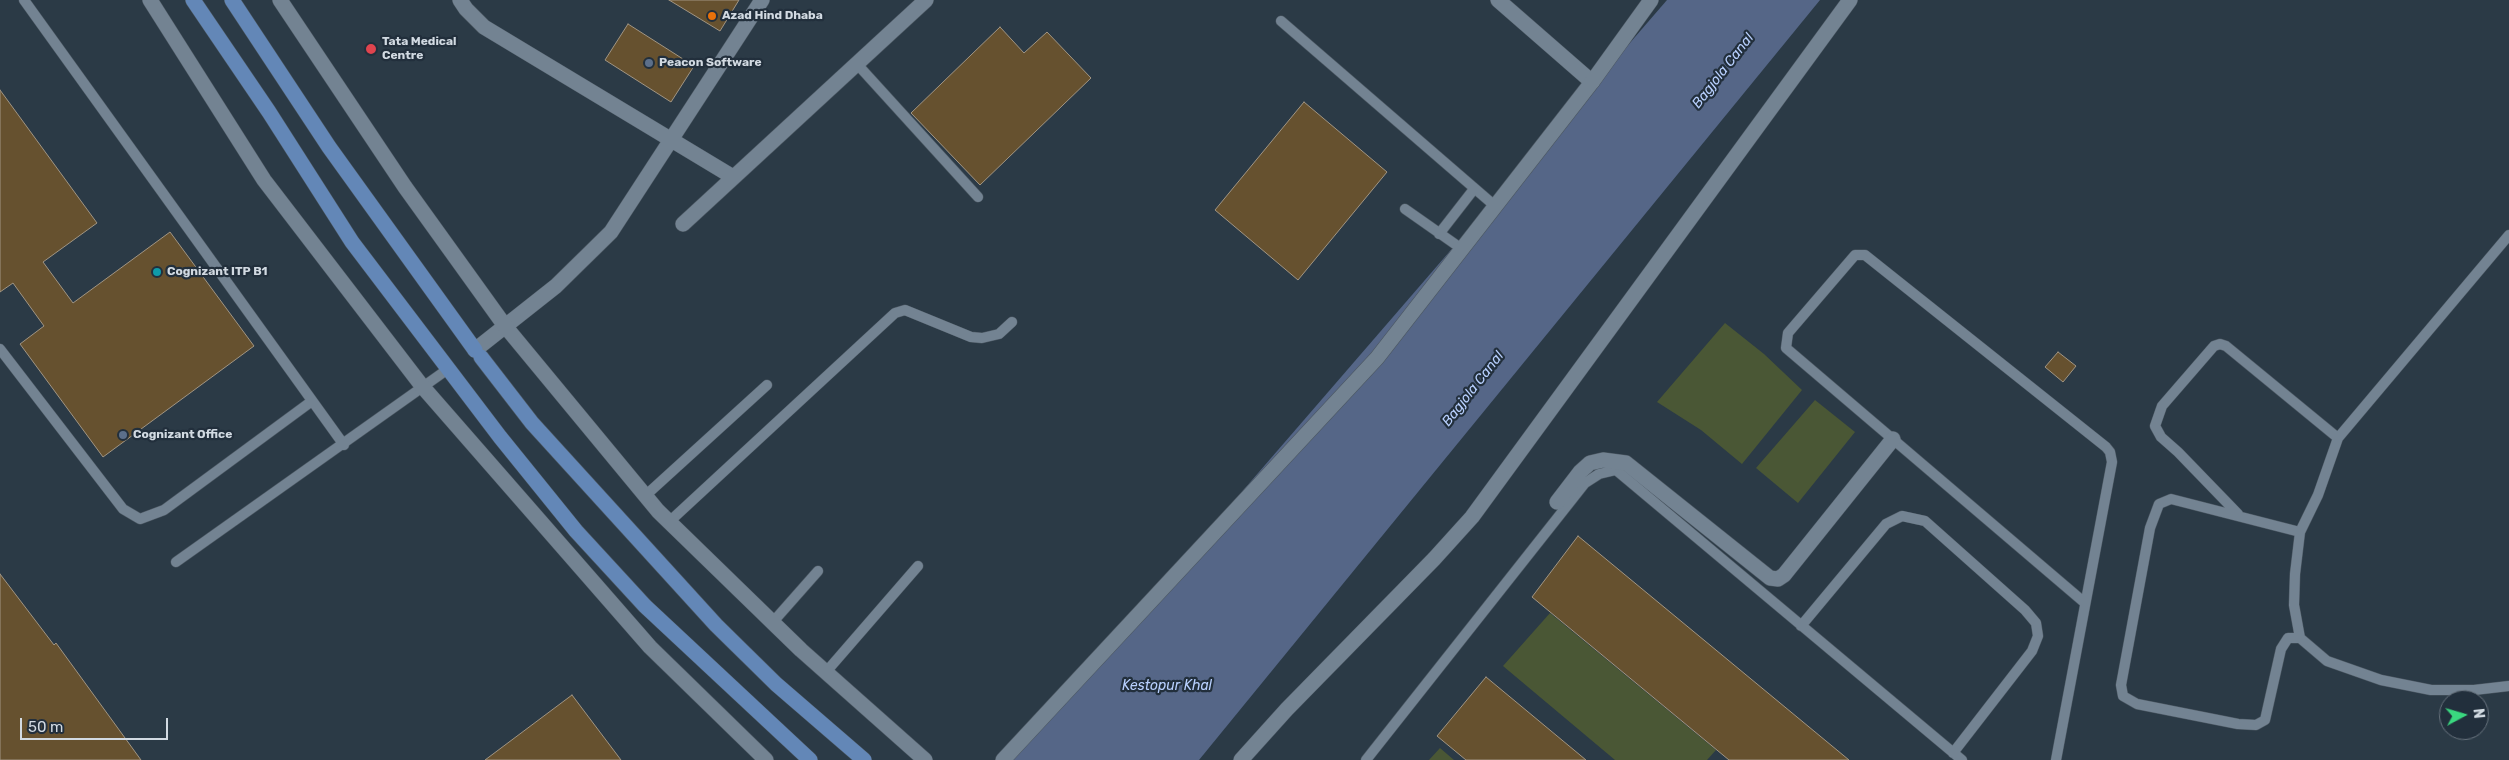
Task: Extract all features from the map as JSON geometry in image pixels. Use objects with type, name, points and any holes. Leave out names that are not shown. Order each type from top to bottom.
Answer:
[{"type":"main road","points":[[193,0],[269,112],[352,242],[453,376],[576,530],[645,606],[810,760]]},
{"type":"main road","points":[[232,0],[328,147],[478,354],[532,423],[716,625],[776,684],[864,760]]},
{"type":"street","points":[[150,0],[264,180],[422,386],[650,647],[766,760]]},
{"type":"street","points":[[280,0],[404,186],[506,326],[645,496],[772,623],[925,760]]},
{"type":"street","points":[[460,0],[484,27],[733,177]]},
{"type":"street","points":[[478,354],[506,326],[556,286],[597,248],[625,212],[762,0]]},
{"type":"street","points":[[683,224],[926,0]]},
{"type":"street","points":[[1498,0],[1592,82]]},
{"type":"street","points":[[1003,760],[1377,358],[1592,82],[1651,0]]},
{"type":"street","points":[[1241,760],[1293,702],[1434,559],[1472,517],[1850,0]]},
{"type":"street","points":[[1557,502],[1580,472],[1590,463],[1603,460],[1626,463],[1770,578],[1778,579],[1784,575],[1893,439]]},
{"type":"lane","points":[[24,0],[344,445]]},
{"type":"lane","points":[[1281,21],[1495,206]]},
{"type":"lane","points":[[857,64],[978,197]]},
{"type":"lane","points":[[1439,234],[1474,189]]},
{"type":"lane","points":[[1405,209],[1462,249]]},
{"type":"lane","points":[[2509,235],[2338,438],[2318,495],[2300,532],[2295,574],[2294,605],[2300,638],[2327,661],[2381,680],[2430,690],[2474,690],[2509,686]]},
{"type":"lane","points":[[2056,760],[2112,462],[2106,447],[1865,255],[1855,255],[1788,333],[1786,348],[2085,603]]},
{"type":"lane","points":[[669,522],[895,313],[905,310],[971,337],[982,338],[998,334],[1012,322]]},
{"type":"lane","points":[[2239,515],[2161,437],[2155,426],[2162,406],[2214,346],[2220,344],[2226,346],[2338,438]]},
{"type":"lane","points":[[0,349],[123,509],[140,519],[164,510],[312,401]]},
{"type":"lane","points":[[176,562],[344,445],[422,386],[453,376]]},
{"type":"lane","points":[[645,496],[767,385]]},
{"type":"lane","points":[[1366,760],[1584,483],[1599,474],[1616,470],[1962,760]]},
{"type":"lane","points":[[2300,532],[2171,499],[2159,504],[2148,538],[2121,685],[2123,696],[2137,704],[2238,724],[2256,724],[2265,720],[2281,649],[2288,638],[2300,638]]},
{"type":"lane","points":[[1801,626],[1886,524],[1902,516],[1925,521],[2025,610],[2036,623],[2038,636],[2032,650],[1953,753]]},
{"type":"lane","points":[[826,672],[918,566]]},
{"type":"lane","points":[[772,623],[818,571]]},
{"type":"green space","points":[[1725,323],[1764,354],[1802,390],[1742,464],[1701,430],[1657,402]]},
{"type":"green space","points":[[1815,400],[1855,432],[1798,503],[1756,468]]},
{"type":"green space","points":[[1550,613],[1716,750],[1707,760],[1615,760],[1503,666]]},
{"type":"green space","points":[[1440,748],[1454,760],[1429,760]]},
{"type":"water","name":"Kestopur Khal","points":[[1667,0],[1820,0],[1199,760],[1010,760]]},
{"type":"building","name":"Azad Hind Dhaba","points":[[669,0],[739,0],[720,31]]},
{"type":"building","name":"Peacon Software","points":[[628,24],[694,66],[671,102],[605,60]]},
{"type":"building","points":[[1000,27],[1024,53],[1047,32],[1091,78],[980,185],[911,113]]},
{"type":"building","name":"Cognizant ITP B1","points":[[0,90],[97,223],[43,262],[73,303],[170,232],[254,346],[103,457],[20,344],[44,326],[13,283],[0,292]]},
{"type":"building","points":[[1304,102],[1387,172],[1298,280],[1215,210]]},
{"type":"building","points":[[2058,352],[2076,366],[2063,382],[2045,367]]},
{"type":"building","points":[[1578,536],[1849,760],[1729,760],[1532,597]]},
{"type":"building","points":[[0,574],[54,645],[56,643],[141,760],[0,760]]},
{"type":"building","points":[[1486,677],[1586,760],[1466,760],[1437,736]]},
{"type":"building","points":[[572,695],[621,760],[485,760]]},
{"type":"place","name":"Azad Hind Dhaba","points":[[712,16]]},
{"type":"place","name":"Tata Medical Centre","points":[[371,49]]},
{"type":"place","name":"Peacon Software","points":[[649,63]]},
{"type":"place","name":"Cognizant ITP B1","points":[[157,272]]},
{"type":"place","name":"Cognizant Office","points":[[123,435]]},
{"type":"water label","name":"Bagjola Canal","points":[[1723,71]]},
{"type":"water label","name":"Bagjola Canal","points":[[1473,389]]}]
